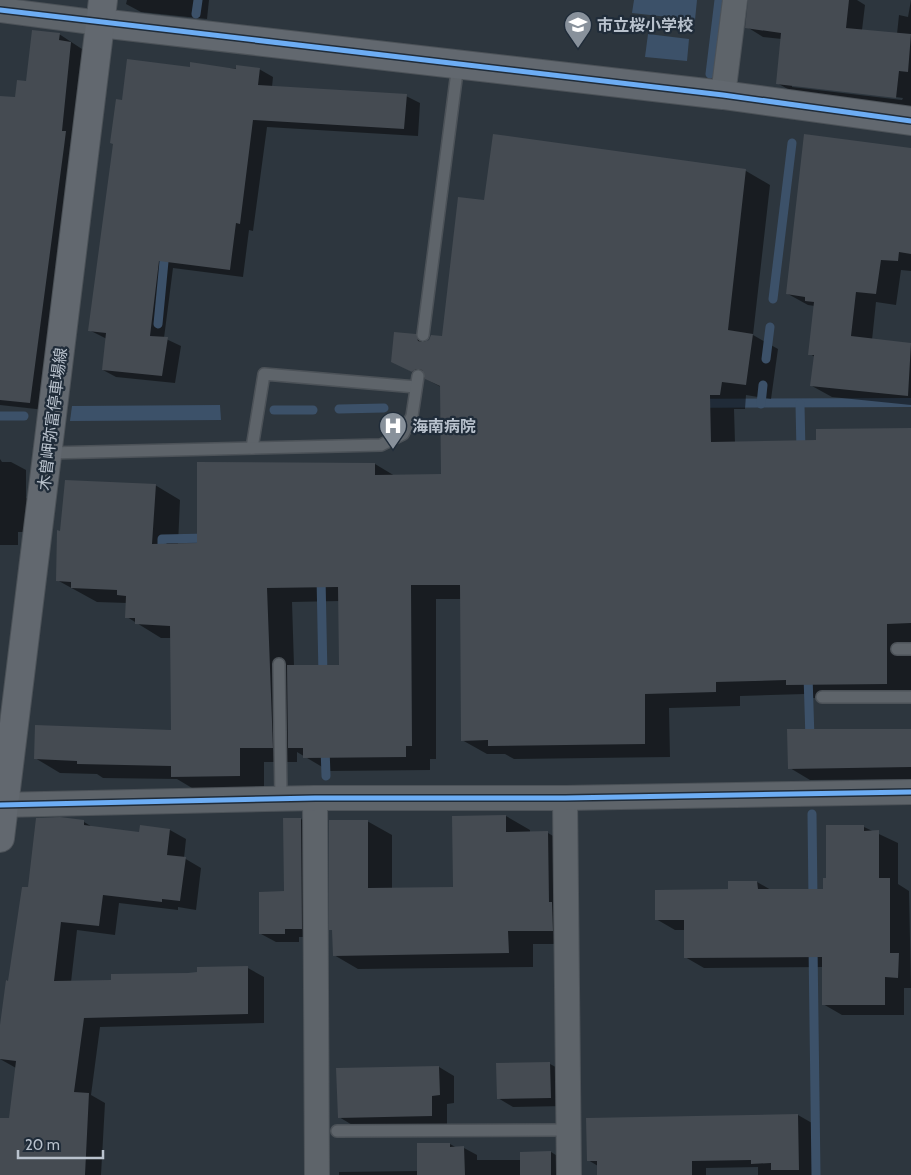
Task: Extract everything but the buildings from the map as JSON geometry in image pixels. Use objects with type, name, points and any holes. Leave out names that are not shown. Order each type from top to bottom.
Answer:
[{"type":"main road","points":[[102,11],[458,64],[723,95],[911,121]]},
{"type":"main road","name":"木曽岬弥富停車場線","points":[[0,838],[2,805],[48,453],[102,11]]},
{"type":"street","points":[[723,95],[735,0]]},
{"type":"street","points":[[0,10],[102,11]]},
{"type":"street","points":[[2,805],[315,798],[565,798],[911,792]]},
{"type":"street","points":[[315,798],[318,1175]]},
{"type":"street","points":[[565,798],[569,1175]]},
{"type":"lane","points":[[423,335],[458,64]]},
{"type":"lane","points":[[48,453],[381,445],[403,434],[412,416],[417,381],[264,374],[252,448]]},
{"type":"lane","points":[[897,649],[911,649]]},
{"type":"lane","points":[[280,664],[281,799]]},
{"type":"lane","points":[[822,697],[911,697]]},
{"type":"lane","points":[[337,1131],[568,1130]]},
{"type":"water","points":[[634,0],[697,0],[695,20],[632,13]]},
{"type":"water","points":[[648,34],[689,39],[687,61],[645,57]]},
{"type":"water","points":[[911,398],[911,407],[659,408],[658,399]]},
{"type":"water","points":[[220,405],[221,420],[70,421],[72,406]]},
{"type":"waterway","points":[[196,14],[198,0]]},
{"type":"waterway","points":[[710,74],[719,0]]},
{"type":"waterway","points":[[773,299],[792,143]]},
{"type":"waterway","points":[[158,324],[165,251]]},
{"type":"waterway","points":[[766,359],[770,327]]},
{"type":"waterway","points":[[761,404],[763,385]]},
{"type":"waterway","points":[[800,404],[801,452]]},
{"type":"waterway","points":[[339,409],[384,408]]},
{"type":"waterway","points":[[274,410],[313,410]]},
{"type":"waterway","points":[[0,416],[24,416]]},
{"type":"waterway","points":[[162,554],[162,539],[208,538]]},
{"type":"waterway","points":[[321,577],[323,676]]},
{"type":"waterway","points":[[808,675],[810,739]]},
{"type":"waterway","points":[[325,747],[326,776]]},
{"type":"waterway","points":[[812,814],[813,900]]},
{"type":"waterway","points":[[813,945],[816,1175]]},
{"type":"cycle path","points":[[0,10],[723,95],[911,121]]},
{"type":"cycle path","points":[[0,805],[315,798],[565,798],[911,792]]},
{"type":"place","name":"市立桜小学校","points":[[578,49]]},
{"type":"place","name":"海南病院","points":[[393,450]]}]
